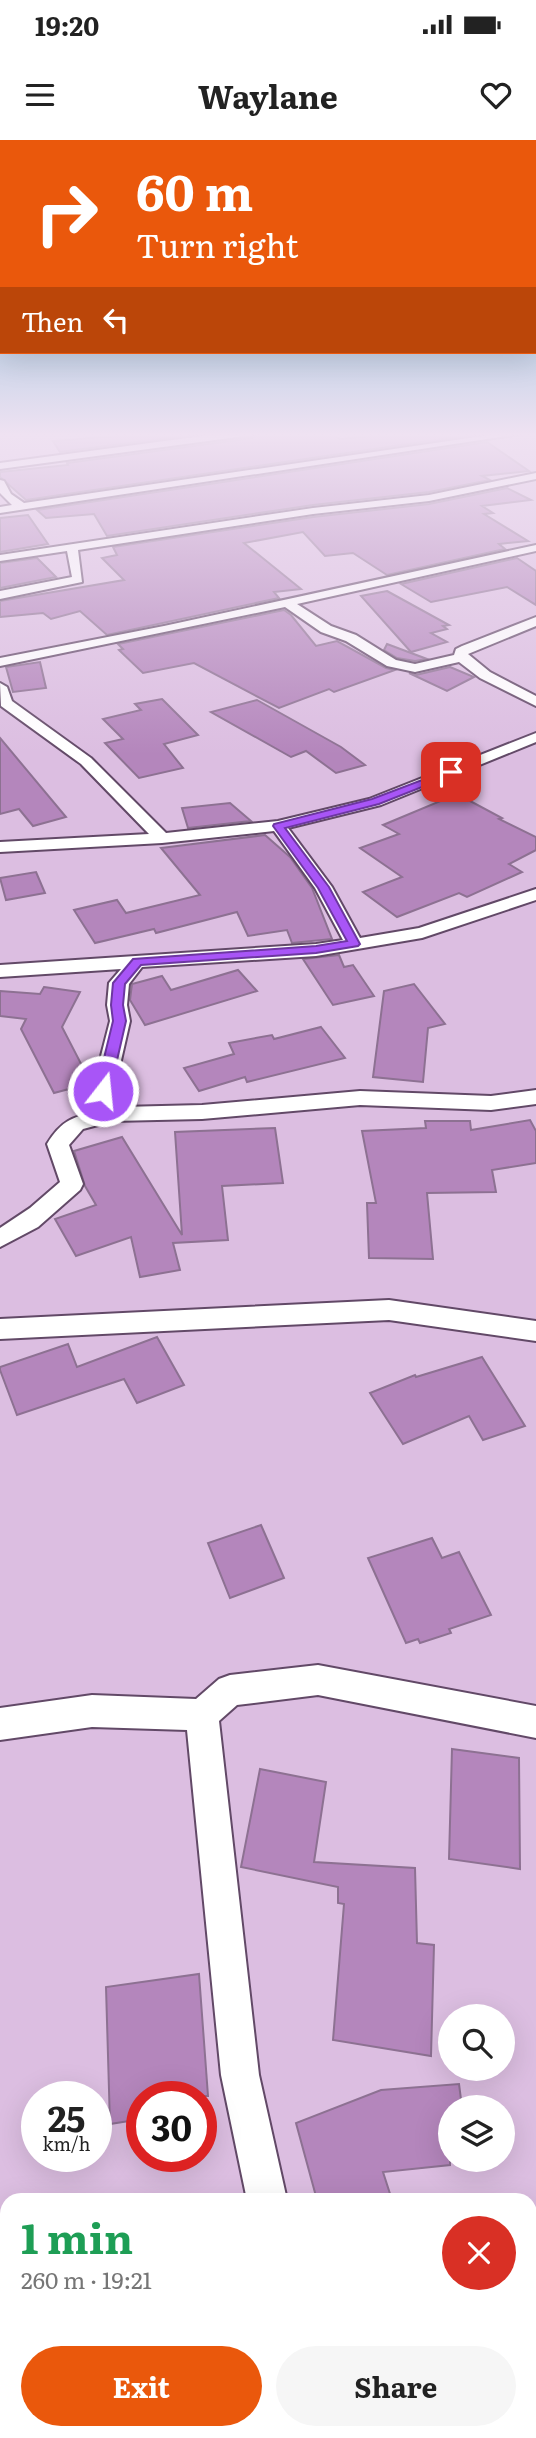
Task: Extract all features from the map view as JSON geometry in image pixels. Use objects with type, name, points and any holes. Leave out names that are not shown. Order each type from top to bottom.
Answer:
[{"type":"street","points":[[0,558],[131,539]]},
{"type":"street","points":[[0,595],[78,579],[72,548]]},
{"type":"street","points":[[0,662],[536,548]]},
{"type":"street","points":[[287,603],[326,629],[351,638],[392,663],[415,668],[461,657]]},
{"type":"street","points":[[461,657],[461,652],[467,649],[536,621]]},
{"type":"street","points":[[461,657],[485,675],[536,702]]},
{"type":"street","points":[[0,687],[3,705],[86,761],[162,838]]},
{"type":"street","points":[[0,847],[162,838],[278,826],[375,802],[536,737]]},
{"type":"street","points":[[278,826],[323,887],[354,944]]},
{"type":"street","points":[[0,971],[316,950],[422,933],[536,894]]},
{"type":"street","points":[[113,1114],[103,1091],[120,1021],[117,1005],[119,983],[137,961]]},
{"type":"street","points":[[0,1238],[14,1232],[41,1212],[72,1184],[58,1144],[75,1124],[113,1114],[202,1112],[360,1098],[491,1103],[536,1097]]},
{"type":"street","points":[[0,1329],[389,1310],[536,1331]]},
{"type":"street","points":[[0,1724],[92,1711],[202,1715],[230,1690],[318,1680],[536,1722]]},
{"type":"street","points":[[202,1715],[240,2075],[265,2193]]},
{"type":"building","points":[[0,539],[45,539],[48,544],[0,552]]},
{"type":"building","points":[[165,539],[264,539],[244,543],[301,589],[274,592],[279,598],[107,635],[80,611],[51,619],[43,613],[0,617],[0,601],[124,580],[102,558],[117,555],[113,547]]},
{"type":"building","points":[[310,539],[528,541],[499,544],[505,549],[387,575],[353,553],[325,556]]},
{"type":"building","points":[[37,558],[56,577],[0,588],[0,563]]},
{"type":"building","points":[[517,558],[536,571],[536,605],[507,587],[431,602],[401,584]]},
{"type":"building","points":[[387,591],[449,625],[443,626],[447,629],[431,633],[447,642],[411,652],[361,596]]},
{"type":"building","points":[[284,610],[316,646],[337,641],[386,668],[395,670],[334,692],[329,689],[279,708],[194,663],[143,673],[119,650],[123,649],[118,644]]},
{"type":"building","points":[[387,644],[427,659],[415,661],[397,658],[384,650]]},
{"type":"building","points":[[40,662],[46,688],[13,692],[6,667]]},
{"type":"building","points":[[450,667],[474,677],[447,691],[409,673],[416,675]]},
{"type":"building","points":[[162,699],[198,735],[164,744],[183,768],[139,778],[105,743],[123,739],[103,719],[141,710],[135,704]]},
{"type":"building","points":[[257,700],[341,747],[365,765],[336,773],[306,751],[291,757],[211,712]]},
{"type":"building","points":[[0,738],[66,817],[33,826],[19,809],[0,814]]},
{"type":"building","points":[[457,794],[536,837],[536,850],[509,864],[522,872],[467,897],[459,893],[397,917],[363,892],[402,877],[360,848],[399,834],[383,825]]},
{"type":"building","points":[[230,803],[251,821],[188,828],[182,808]]},
{"type":"building","points":[[265,835],[290,857],[312,888],[332,939],[292,943],[287,930],[248,936],[237,912],[156,933],[154,929],[95,943],[74,910],[117,900],[126,913],[200,895],[161,848]]},
{"type":"building","points":[[36,872],[45,893],[6,900],[0,878]]},
{"type":"building","points":[[339,955],[344,967],[353,965],[374,996],[333,1005],[303,959]]},
{"type":"building","points":[[238,970],[257,991],[145,1025],[130,1000],[132,984],[162,976],[171,990]]},
{"type":"building","points":[[414,984],[445,1024],[428,1028],[423,1082],[373,1077],[384,991]]},
{"type":"building","points":[[44,987],[80,992],[62,1027],[91,1083],[54,1093],[21,1029],[26,1019],[0,1016],[0,991],[40,994]]},
{"type":"building","points":[[321,1027],[345,1058],[247,1082],[245,1077],[199,1091],[184,1068],[234,1054],[229,1043],[272,1035],[274,1039]]},
{"type":"building","points":[[530,1120],[536,1131],[536,1163],[492,1170],[496,1192],[427,1193],[433,1259],[369,1258],[367,1203],[376,1203],[362,1131],[426,1128],[425,1121],[470,1121],[471,1130]]},
{"type":"building","points":[[275,1128],[283,1183],[222,1186],[228,1240],[173,1243],[180,1270],[140,1277],[131,1237],[76,1256],[55,1219],[96,1205],[85,1186],[74,1151],[122,1137],[182,1235],[175,1132]]},
{"type":"building","points":[[157,1337],[184,1385],[137,1403],[124,1379],[17,1415],[0,1370],[0,1367],[68,1344],[77,1367]]},
{"type":"building","points":[[482,1357],[525,1426],[483,1440],[469,1416],[403,1444],[370,1393],[415,1375],[416,1377]]},
{"type":"building","points":[[261,1525],[284,1578],[230,1598],[208,1543]]},
{"type":"building","points":[[432,1538],[442,1558],[459,1552],[491,1615],[449,1629],[451,1633],[420,1643],[418,1639],[406,1643],[368,1558]]},
{"type":"building","points":[[452,1749],[519,1758],[520,1869],[449,1859]]},
{"type":"building","points":[[260,1769],[326,1782],[314,1862],[415,1868],[417,1943],[434,1945],[431,2056],[333,2040],[344,1904],[338,1903],[338,1887],[241,1867]]},
{"type":"building","points":[[199,1974],[207,2081],[126,2081],[126,2122],[112,2124],[106,1987]]},
{"type":"building","points":[[459,2084],[460,2095],[438,2095],[438,2166],[383,2172],[390,2193],[315,2193],[296,2123],[381,2090]]},
{"type":"route","points":[[103,1091],[120,1021],[117,1005],[119,983],[137,961],[316,950],[354,944],[323,887],[278,826],[375,802],[451,772]]}]
